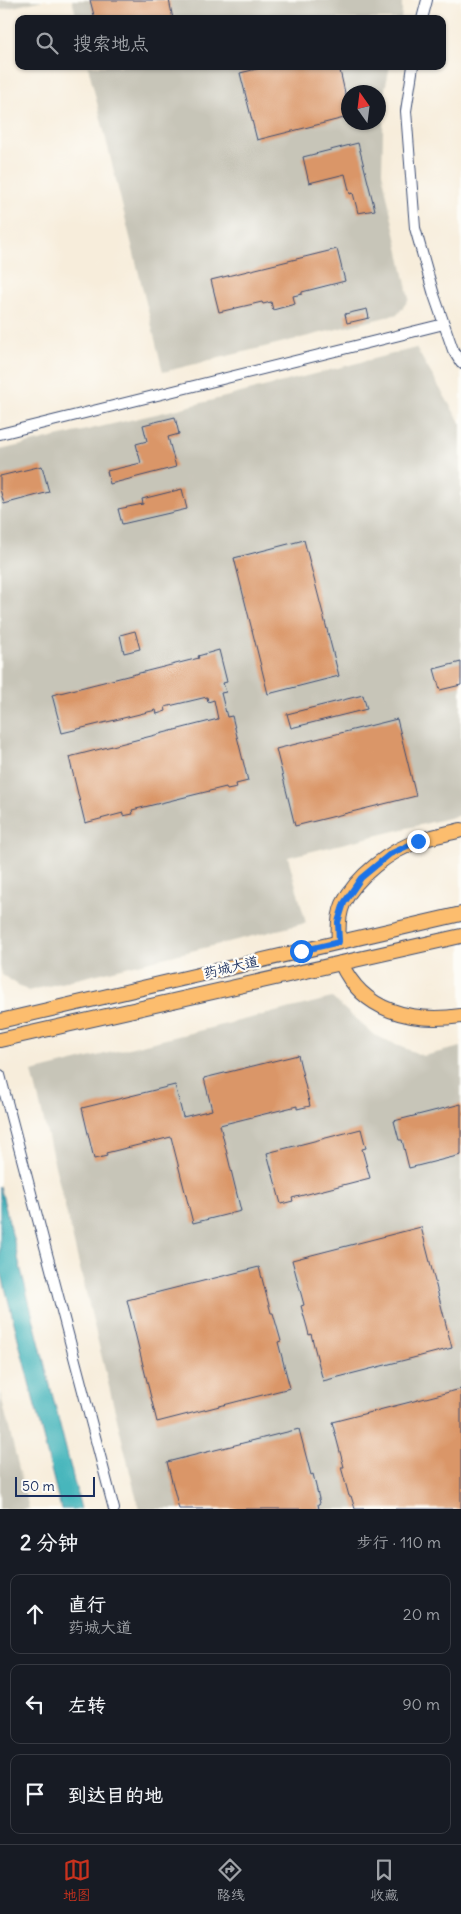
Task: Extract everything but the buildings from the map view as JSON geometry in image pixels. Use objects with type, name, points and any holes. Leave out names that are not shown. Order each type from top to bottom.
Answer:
[{"type":"main road","points":[[339,942],[338,922],[344,903],[361,878],[390,854],[418,841],[461,830]]},
{"type":"main road","name":"药城大道","points":[[0,1020],[461,914]]},
{"type":"main road","name":"药城大道","points":[[0,1040],[461,936]]},
{"type":"main road","points":[[341,963],[347,978],[374,1003],[418,1018],[461,1016]]},
{"type":"street","points":[[423,15],[427,0]]},
{"type":"street","points":[[412,70],[406,111],[415,228],[444,324],[453,350],[461,363]]},
{"type":"street","points":[[0,434],[444,324]]},
{"type":"street","points":[[0,1074],[114,1509]]},
{"type":"shaded area","points":[[0,0],[43,0],[0,10]]},
{"type":"shaded area","points":[[72,0],[402,0],[402,15],[76,15]]},
{"type":"shaded area","points":[[89,70],[389,70],[386,85],[341,85],[341,130],[383,130],[382,172],[409,299],[398,314],[163,372]]},
{"type":"shaded area","points":[[416,348],[461,424],[461,815],[288,857],[306,923],[28,991],[2,975],[0,966],[0,450],[178,409]]},
{"type":"shaded area","points":[[332,998],[374,1035],[423,1056],[461,1047],[461,1509],[139,1509],[32,1072]]},
{"type":"shaded area","points":[[0,1392],[29,1509],[0,1509]]},
{"type":"water","points":[[0,1186],[81,1509],[61,1509],[0,1267]]},
{"type":"route","points":[[301,951],[339,942],[338,922],[344,903],[361,878],[390,854],[418,841]]}]
